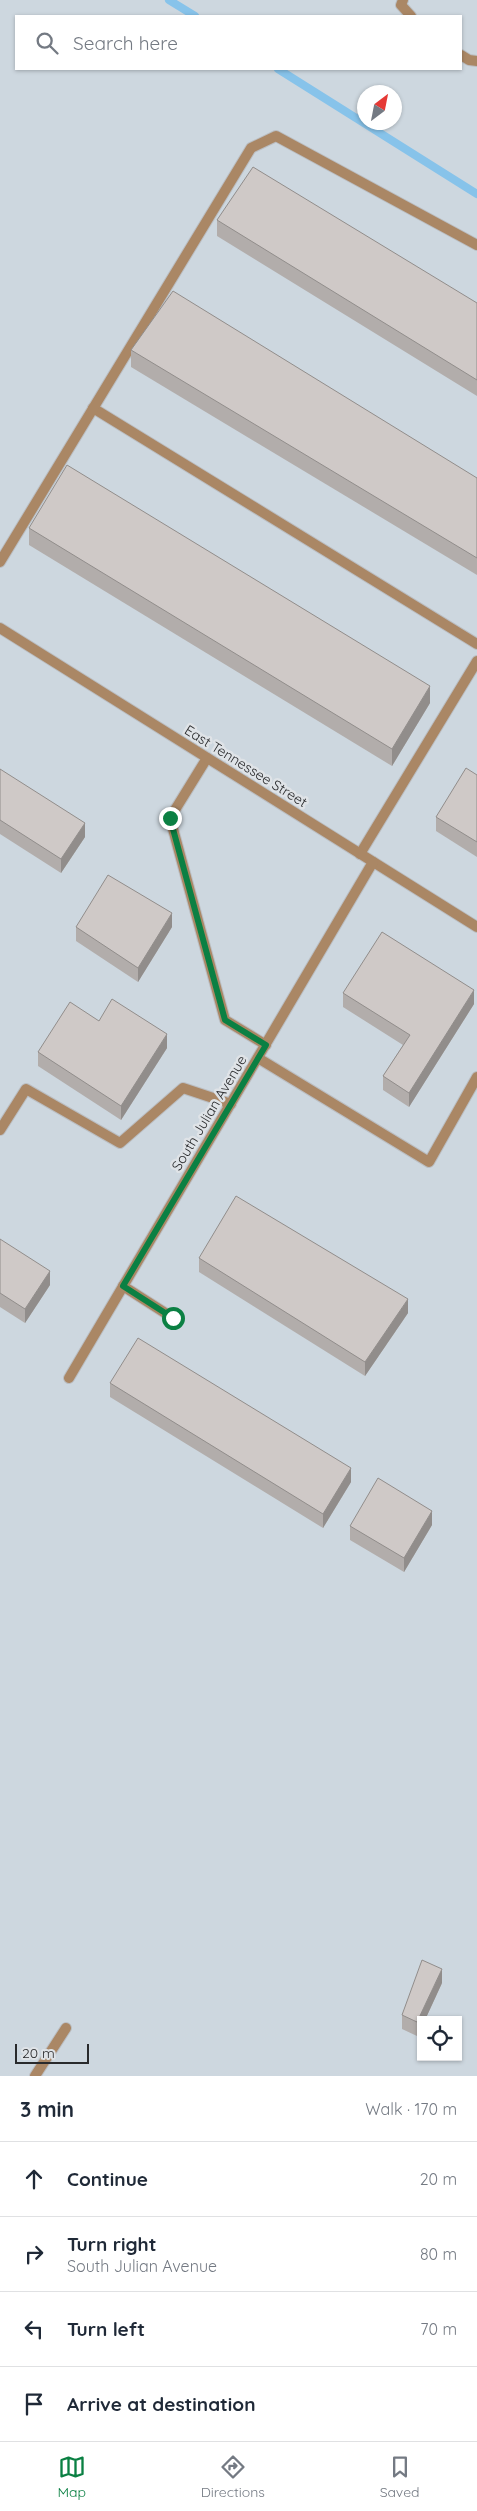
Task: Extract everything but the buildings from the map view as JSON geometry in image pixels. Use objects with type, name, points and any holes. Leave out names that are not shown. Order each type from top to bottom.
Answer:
[{"type":"street","points":[[403,0],[401,5],[410,15]]},
{"type":"street","points":[[462,56],[469,60],[477,61]]},
{"type":"street","points":[[0,562],[251,148],[276,136],[477,245]]},
{"type":"street","points":[[93,408],[477,644]]},
{"type":"street","name":"East Tennessee Street","points":[[0,628],[477,927]]},
{"type":"street","points":[[360,854],[477,661]]},
{"type":"street","points":[[207,758],[170,818],[225,1020],[266,1045]]},
{"type":"street","name":"South Julian Avenue","points":[[69,1378],[374,862]]},
{"type":"street","points":[[258,1058],[429,1162],[477,1077]]},
{"type":"street","points":[[0,1130],[26,1089],[120,1143],[183,1088],[231,1104]]},
{"type":"street","points":[[123,1286],[173,1318]]},
{"type":"street","points":[[35,2076],[66,2028]]},
{"type":"shaded area","points":[[0,0],[477,0],[477,2076],[0,2076]]},
{"type":"waterway","points":[[169,0],[193,15]]},
{"type":"waterway","points":[[280,70],[477,194]]},
{"type":"route","points":[[170,818],[225,1020],[266,1045],[123,1286],[173,1318]]}]
